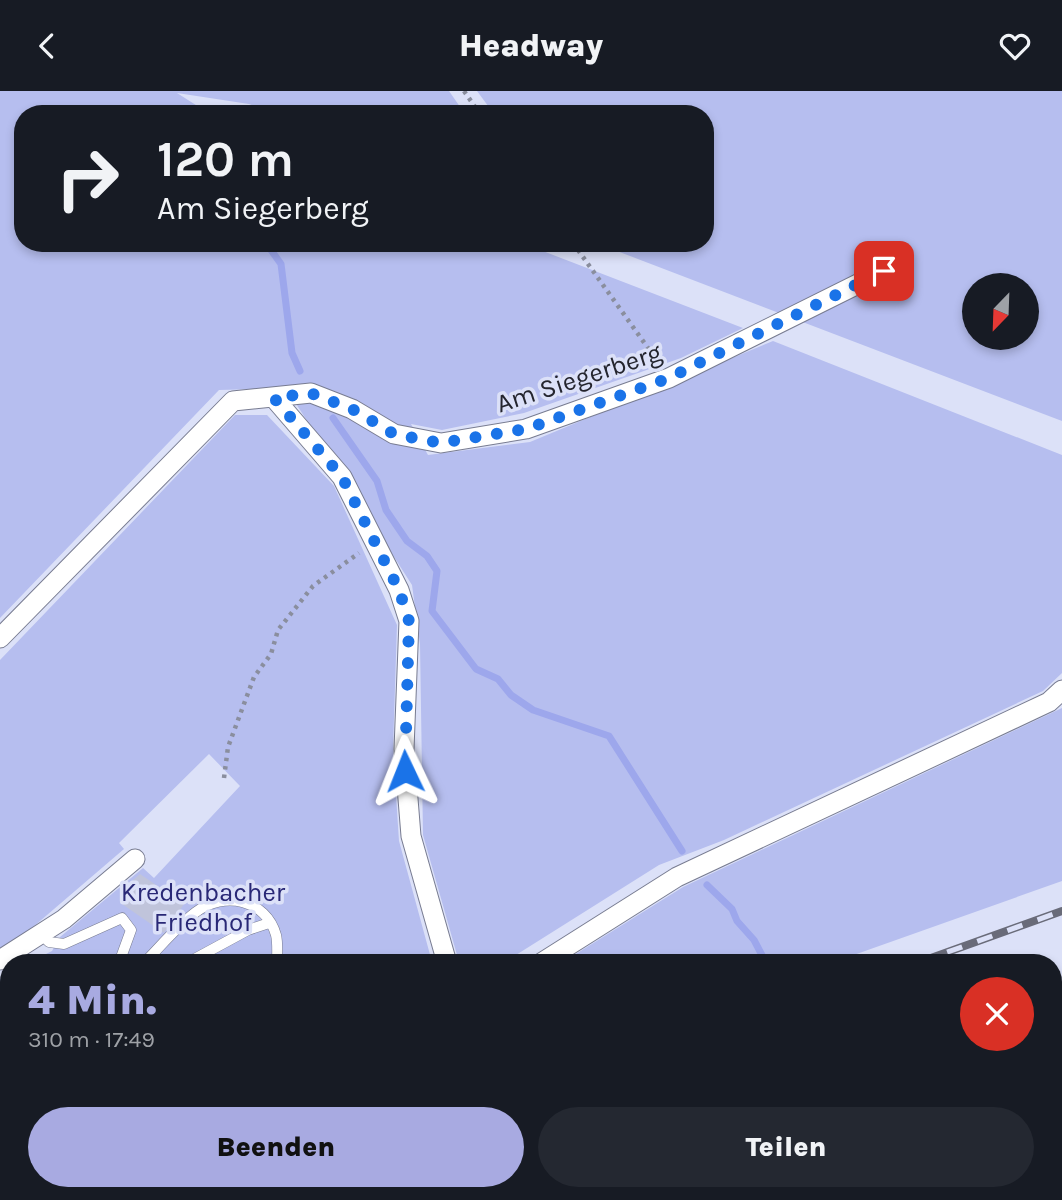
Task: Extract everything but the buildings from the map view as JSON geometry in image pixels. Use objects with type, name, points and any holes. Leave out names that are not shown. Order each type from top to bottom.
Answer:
[{"type":"street","name":"Am Siegerberg","points":[[0,638],[233,401],[310,393],[352,409],[394,434],[441,443],[526,429],[669,378],[884,271]]},
{"type":"street","points":[[274,398],[342,477],[399,590],[409,621],[404,749],[411,836],[444,954]]},
{"type":"street","points":[[555,954],[677,877],[1049,702],[1062,690]]},
{"type":"street","points":[[10,954],[42,935],[135,859]]},
{"type":"lane","points":[[155,954],[196,912],[228,900],[249,902],[263,911],[276,935],[277,954]]},
{"type":"lane","points":[[42,935],[49,942],[64,944],[122,918],[131,930],[122,954]]},
{"type":"lane","points":[[197,954],[248,930],[270,923]]},
{"type":"path","points":[[579,252],[669,378]]},
{"type":"path","points":[[224,778],[228,747],[254,677],[271,654],[278,630],[313,586],[375,542]]},
{"type":"green space","points":[[0,91],[449,91],[459,105],[252,105],[177,93],[196,105],[14,105],[14,252],[545,252],[743,328],[681,358],[524,413],[442,430],[411,424],[428,455],[530,442],[773,341],[1062,455],[1062,673],[1043,691],[724,840],[659,865],[518,954],[457,954],[423,835],[420,644],[412,585],[286,388],[219,390],[0,618]]},
{"type":"green space","points":[[477,91],[1062,91],[1062,421],[620,252],[714,252],[714,105],[487,105]]},
{"type":"green space","name":"Kredenbacher Friedhof","points":[[235,415],[267,415],[334,486],[397,625],[393,749],[399,841],[430,954],[46,954],[52,951],[60,937],[143,868],[154,878],[240,786],[209,754],[119,843],[124,849],[33,927],[0,949],[0,660]]},
{"type":"green space","points":[[1062,708],[1062,881],[857,954],[576,954],[683,887]]},
{"type":"waterway","points":[[272,252],[281,264],[292,353],[300,371]]},
{"type":"waterway","points":[[333,418],[377,481],[386,510],[407,541],[427,556],[437,571],[432,611],[476,669],[498,679],[511,695],[533,710],[609,736],[682,851]]},
{"type":"waterway","points":[[707,885],[732,909],[737,921],[754,940],[761,954]]},
{"type":"railway","points":[[942,954],[1062,911]]},
{"type":"route","points":[[405,771],[409,621],[399,590],[342,477],[274,398],[310,393],[352,409],[394,434],[441,443],[526,429],[669,378],[884,271]]}]
